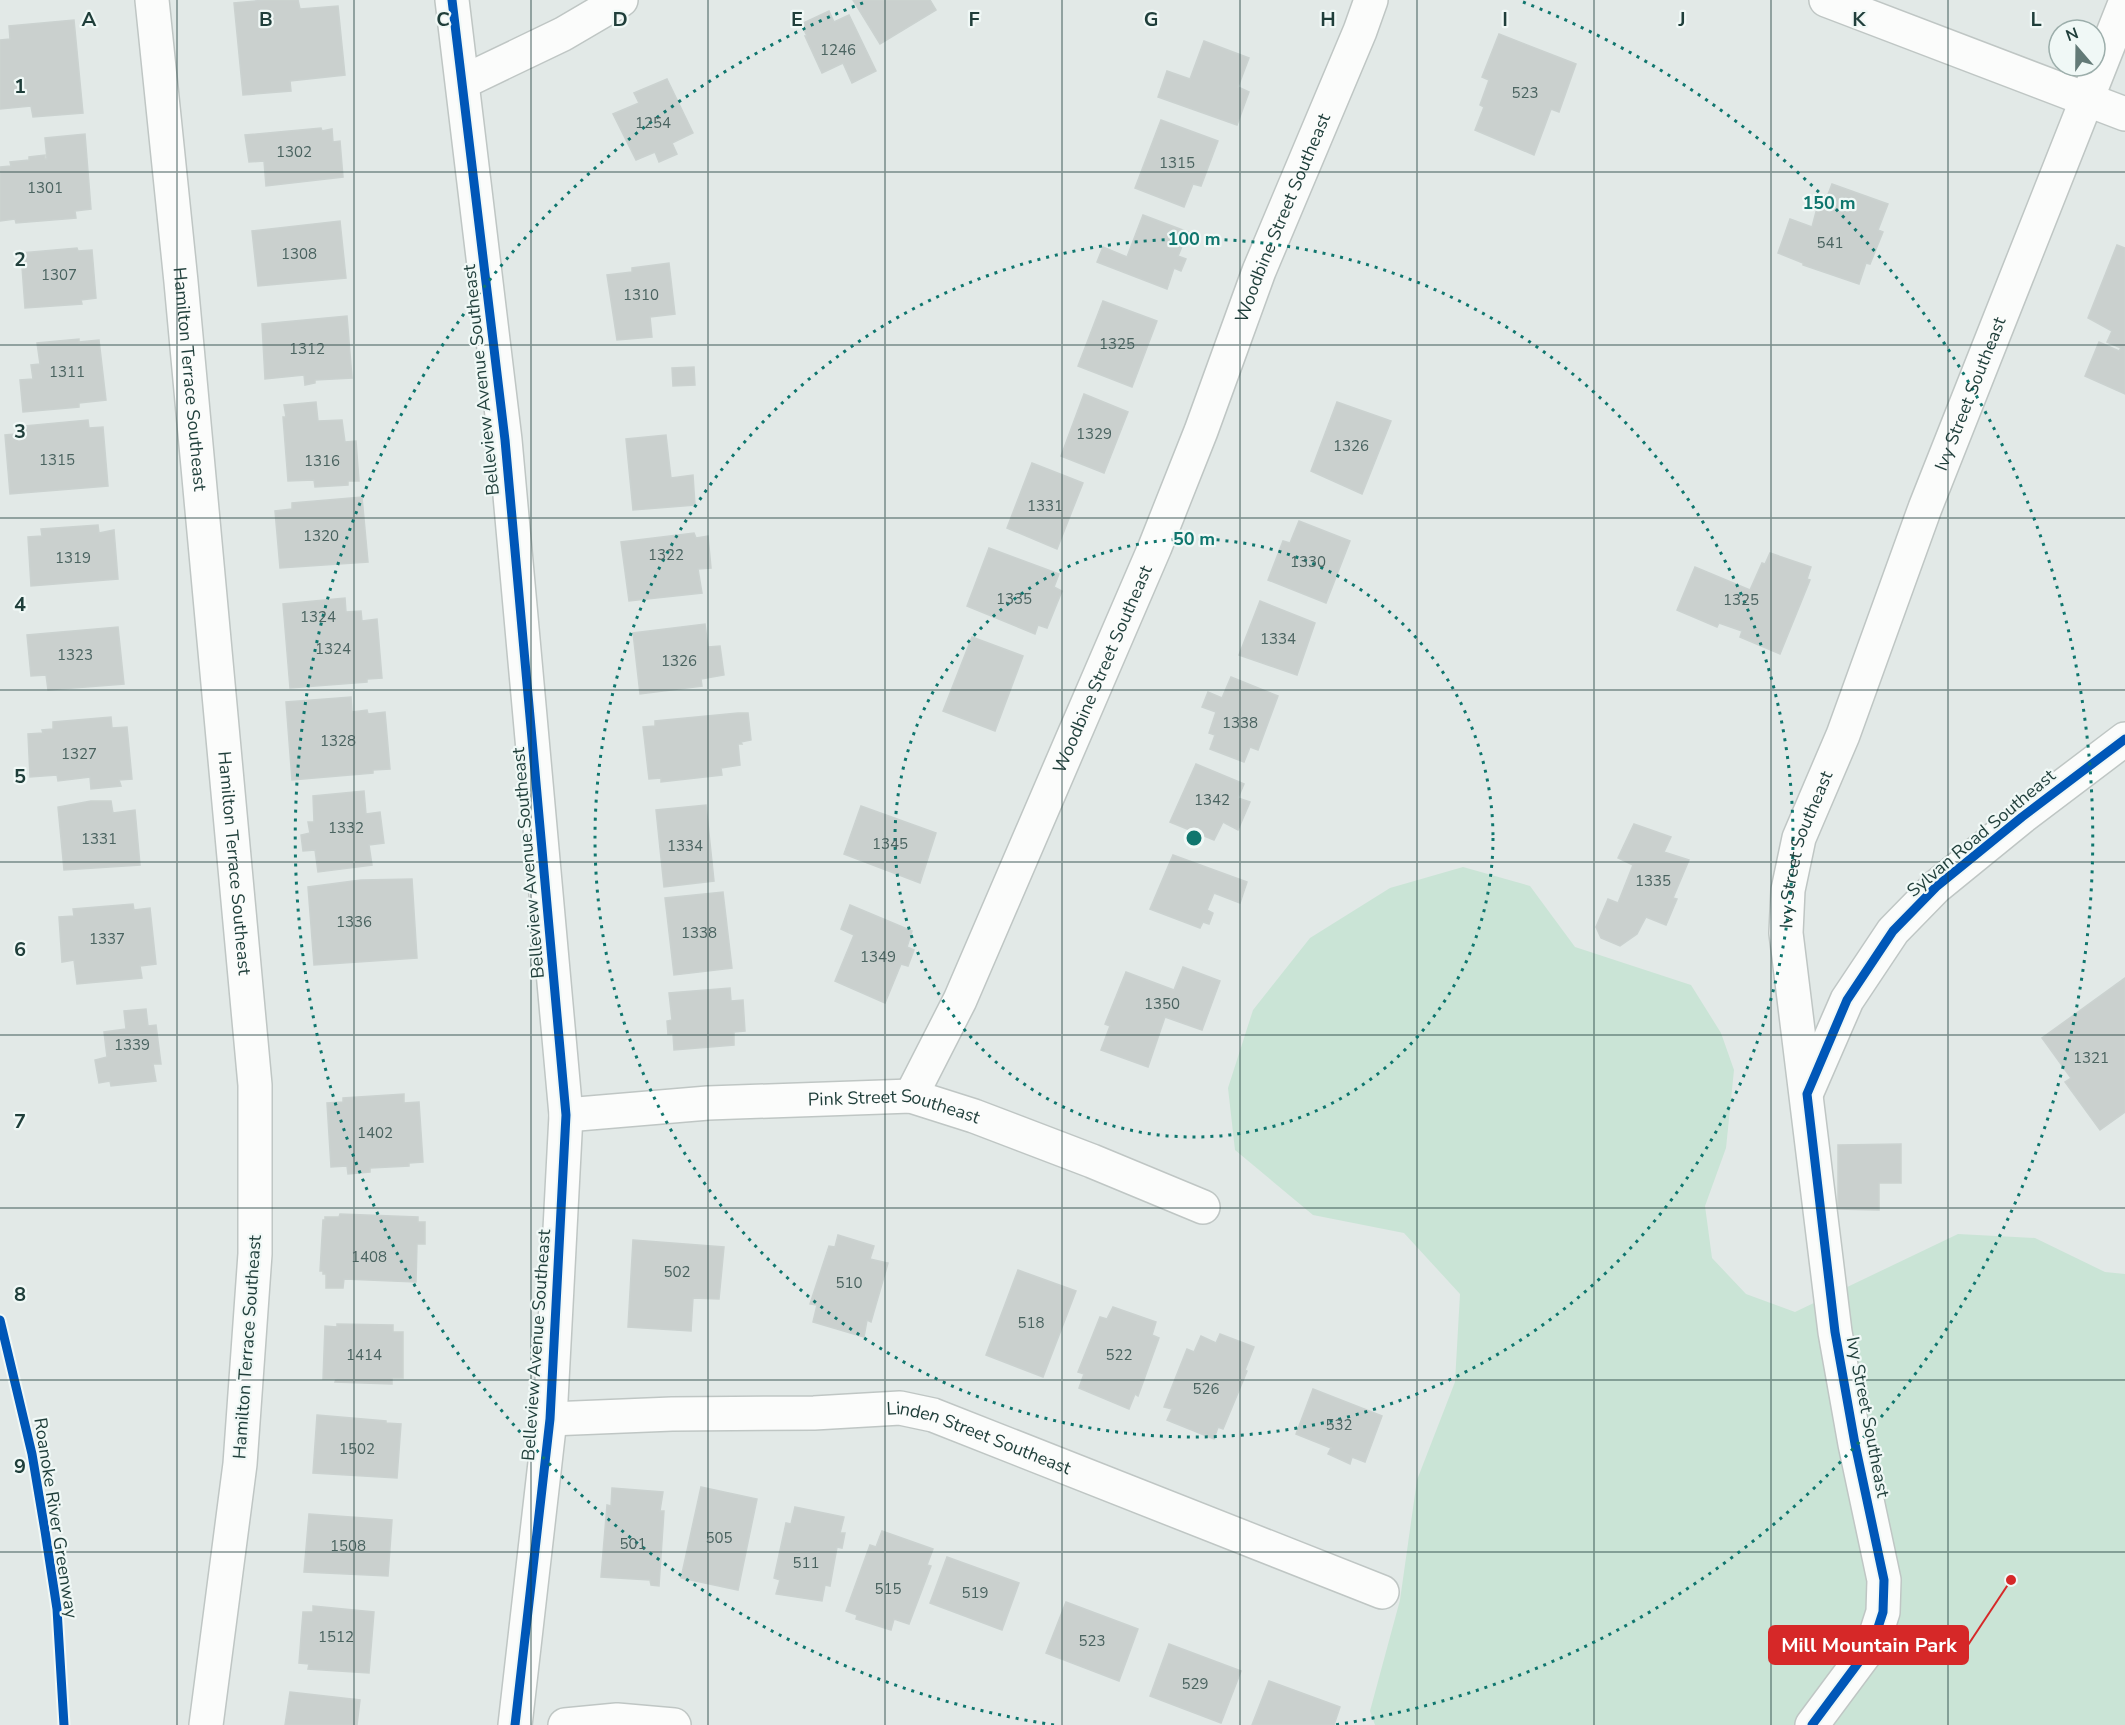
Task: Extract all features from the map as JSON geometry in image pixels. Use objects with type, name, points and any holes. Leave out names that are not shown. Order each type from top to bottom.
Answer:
[{"type":"street","name":"Hamilton Terrace Southeast","points":[[152,0],[182,282],[255,1085],[255,1254],[240,1464],[206,1725]]},
{"type":"street","name":"Belleview Avenue Southeast","points":[[452,0],[506,451],[566,1114],[550,1419],[515,1725]]},
{"type":"street","points":[[463,82],[563,34],[621,0]]},
{"type":"street","name":"Woodbine Street Southeast","points":[[910,1096],[960,1000],[1155,547],[1201,431],[1259,271],[1356,42],[1371,0]]},
{"type":"street","points":[[1826,0],[2125,114]]},
{"type":"street","name":"Ivy Street Southeast","points":[[1812,1725],[1873,1643],[1884,1612],[1884,1580],[1855,1444],[1835,1332],[1786,933],[1788,890],[1799,838],[1844,735],[1924,508],[2125,3]]},
{"type":"street","name":"Sylvan Road Southeast","points":[[1807,1094],[1847,1000],[1893,931],[1936,887],[2022,817],[2125,739]]},
{"type":"street","name":"Pink Street Southeast","points":[[566,1114],[708,1103],[910,1096],[985,1120],[1203,1207]]},
{"type":"street","name":"Linden Street Southeast","points":[[550,1419],[672,1414],[814,1413],[900,1408],[933,1415],[1382,1592]]},
{"type":"street","points":[[565,1725],[617,1720],[675,1725]]},
{"type":"green space","points":[[1463,867],[1530,886],[1575,947],[1691,985],[1721,1033],[1734,1070],[1726,1148],[1705,1206],[1712,1258],[1746,1294],[1795,1312],[1958,1234],[2035,1238],[2105,1272],[2125,1274],[2125,1725],[1375,1725],[1370,1711],[1400,1600],[1417,1480],[1455,1382],[1460,1294],[1404,1233],[1313,1215],[1235,1150],[1228,1088],[1253,1010],[1310,938],[1390,888]]},
{"type":"building","points":[[298,0],[300,9],[338,6],[345,75],[290,81],[291,91],[243,95],[234,3]]},
{"type":"building","points":[[853,0],[930,0],[936,10],[880,44]]},
{"type":"building","points":[[829,11],[834,22],[849,15],[876,71],[852,83],[843,63],[822,73],[801,24]]},
{"type":"building","points":[[74,20],[83,113],[33,117],[31,106],[0,109],[0,40],[10,39],[9,26]]},
{"type":"building","points":[[1499,34],[1576,64],[1559,112],[1551,109],[1534,155],[1475,130],[1484,107],[1480,105],[1489,80],[1482,77]]},
{"type":"building","points":[[1204,41],[1249,58],[1238,87],[1249,92],[1237,125],[1158,97],[1167,71],[1190,79]]},
{"type":"building","points":[[667,79],[693,133],[672,143],[677,154],[659,162],[655,152],[636,160],[613,114],[639,103],[634,93]]},
{"type":"building","points":[[1161,120],[1218,141],[1201,186],[1193,184],[1184,207],[1135,188]]},
{"type":"building","points":[[321,128],[322,131],[332,129],[333,142],[340,141],[343,177],[266,186],[264,161],[249,162],[245,135]]},
{"type":"building","points":[[85,134],[91,209],[75,211],[76,218],[16,223],[15,219],[0,221],[0,167],[11,166],[10,162],[29,160],[29,157],[45,155],[47,159],[45,138]]},
{"type":"building","points":[[1832,184],[1888,204],[1878,230],[1883,232],[1870,264],[1866,263],[1859,284],[1803,265],[1803,263],[1778,253],[1790,219],[1812,227],[1817,208],[1822,210]]},
{"type":"building","points":[[1143,215],[1188,232],[1178,256],[1186,259],[1181,271],[1174,268],[1167,289],[1097,262],[1103,247],[1127,257]]},
{"type":"building","points":[[340,221],[346,278],[258,286],[252,231]]},
{"type":"building","points":[[2117,245],[2125,248],[2125,394],[2085,376],[2099,342],[2119,351],[2121,348],[2107,342],[2112,331],[2088,318]]},
{"type":"building","points":[[77,248],[78,251],[92,250],[96,298],[81,300],[82,304],[25,308],[21,253]]},
{"type":"building","points":[[669,263],[675,314],[650,317],[652,337],[617,340],[607,275],[632,272],[632,268]]},
{"type":"building","points":[[1103,301],[1157,321],[1132,387],[1078,366]]},
{"type":"building","points":[[347,316],[352,378],[315,380],[315,383],[305,385],[304,375],[265,379],[262,324]]},
{"type":"building","points":[[79,339],[79,342],[99,340],[106,400],[79,403],[79,407],[23,412],[20,380],[33,379],[31,365],[40,364],[37,343]]},
{"type":"building","points":[[694,367],[695,385],[673,386],[672,368]]},
{"type":"building","points":[[1084,394],[1128,412],[1104,473],[1061,456]]},
{"type":"building","points":[[316,402],[318,421],[342,420],[345,442],[356,441],[359,481],[348,481],[348,485],[315,487],[314,480],[288,481],[284,405]]},
{"type":"building","points":[[1337,402],[1391,421],[1362,494],[1311,471]]},
{"type":"building","points":[[88,420],[89,428],[103,427],[108,486],[10,494],[5,435],[26,433],[25,426]]},
{"type":"building","points":[[666,435],[671,478],[693,475],[695,505],[633,510],[626,439]]},
{"type":"building","points":[[1032,463],[1083,483],[1057,549],[1007,528]]},
{"type":"building","points":[[362,497],[368,562],[280,568],[275,511],[292,509],[292,503]]},
{"type":"building","points":[[1299,521],[1350,541],[1326,603],[1268,580],[1283,541],[1290,543]]},
{"type":"building","points":[[98,525],[99,533],[114,530],[118,579],[31,586],[28,537],[42,536],[41,529]]},
{"type":"building","points":[[694,533],[696,538],[708,536],[711,568],[698,569],[702,593],[629,601],[621,542]]},
{"type":"building","points":[[989,548],[1059,574],[1054,587],[1062,591],[1047,628],[1038,625],[1035,634],[967,606]]},
{"type":"building","points":[[1770,553],[1811,567],[1807,579],[1810,580],[1780,654],[1740,637],[1742,631],[1719,623],[1717,627],[1677,610],[1695,567],[1750,590],[1762,563],[1765,564]]},
{"type":"building","points":[[345,598],[346,612],[361,611],[362,621],[377,619],[382,678],[367,679],[367,682],[290,688],[283,604]]},
{"type":"building","points":[[1260,601],[1315,623],[1297,675],[1239,655]]},
{"type":"building","points":[[705,624],[708,647],[720,646],[724,675],[701,679],[702,686],[640,694],[633,633]]},
{"type":"building","points":[[118,627],[124,684],[48,690],[46,675],[31,676],[27,635]]},
{"type":"building","points":[[972,637],[1023,656],[995,731],[943,711]]},
{"type":"building","points":[[1231,677],[1278,696],[1258,750],[1250,747],[1244,762],[1210,749],[1215,735],[1209,733],[1216,712],[1202,707],[1208,692],[1222,698]]},
{"type":"building","points":[[351,697],[352,712],[367,710],[368,714],[385,712],[390,769],[373,770],[373,773],[292,780],[286,702]]},
{"type":"building","points":[[748,713],[751,740],[738,744],[740,765],[721,768],[722,775],[661,782],[661,778],[649,779],[643,727],[655,726],[655,721]]},
{"type":"building","points":[[111,717],[112,728],[127,727],[132,779],[119,780],[121,786],[91,789],[90,777],[58,781],[57,775],[30,777],[28,734],[43,733],[42,730],[53,729],[53,722]]},
{"type":"building","points":[[1196,764],[1244,784],[1238,798],[1250,802],[1238,830],[1223,822],[1214,840],[1170,822]]},
{"type":"building","points":[[364,791],[366,814],[380,812],[384,843],[369,845],[372,865],[318,872],[315,850],[303,851],[301,835],[310,833],[308,822],[314,822],[313,796]]},
{"type":"building","points":[[91,801],[111,801],[113,813],[135,810],[140,865],[64,870],[58,807]]},
{"type":"building","points":[[706,805],[714,881],[664,887],[656,810]]},
{"type":"building","points":[[861,806],[936,833],[920,883],[844,854]]},
{"type":"building","points":[[1634,824],[1671,837],[1664,852],[1689,860],[1673,898],[1677,899],[1666,925],[1646,917],[1637,934],[1620,946],[1601,938],[1596,927],[1608,899],[1618,903],[1633,865],[1618,858]]},
{"type":"building","points":[[1173,855],[1247,882],[1240,903],[1214,893],[1207,910],[1213,913],[1209,924],[1203,922],[1200,928],[1150,909]]},
{"type":"building","points":[[412,879],[417,958],[314,965],[308,887],[361,880]]},
{"type":"building","points":[[723,892],[732,968],[674,975],[665,898]]},
{"type":"building","points":[[133,904],[134,910],[150,908],[156,964],[140,966],[142,978],[77,984],[74,960],[62,962],[59,917],[74,916],[73,909]]},
{"type":"building","points":[[850,905],[912,931],[907,947],[914,950],[908,966],[901,964],[885,1003],[835,981],[854,935],[841,929]]},
{"type":"building","points":[[1183,967],[1220,981],[1202,1030],[1165,1017],[1148,1067],[1101,1050],[1110,1026],[1105,1024],[1126,972],[1174,990]]},
{"type":"building","points":[[2125,978],[2125,1112],[2100,1130],[2065,1082],[2071,1078],[2042,1038]]},
{"type":"building","points":[[730,988],[731,1001],[743,1000],[745,1031],[734,1032],[734,1045],[674,1050],[673,1034],[668,1034],[667,1021],[672,1020],[669,993]]},
{"type":"building","points":[[146,1009],[148,1026],[156,1025],[161,1064],[153,1064],[156,1081],[111,1086],[110,1081],[99,1083],[95,1060],[107,1057],[104,1032],[126,1029],[124,1011]]},
{"type":"building","points":[[404,1094],[404,1103],[419,1102],[423,1162],[409,1163],[409,1166],[370,1168],[370,1172],[348,1174],[347,1166],[331,1167],[327,1103],[343,1102],[343,1098]]},
{"type":"building","points":[[1901,1144],[1901,1183],[1879,1183],[1879,1210],[1838,1209],[1838,1145]]},
{"type":"building","points":[[340,1214],[418,1217],[418,1222],[425,1222],[425,1244],[417,1244],[416,1282],[344,1279],[343,1288],[326,1288],[326,1274],[320,1271],[323,1220],[325,1217],[339,1217]]},
{"type":"building","points":[[838,1235],[874,1246],[870,1259],[888,1263],[871,1322],[867,1320],[864,1337],[813,1322],[817,1305],[810,1304],[829,1246],[835,1247]]},
{"type":"building","points":[[633,1240],[724,1247],[719,1299],[693,1298],[691,1331],[628,1327]]},
{"type":"building","points":[[1018,1270],[1076,1291],[1043,1377],[986,1355]]},
{"type":"building","points":[[1113,1307],[1156,1322],[1152,1335],[1159,1338],[1138,1396],[1135,1394],[1129,1409],[1079,1388],[1084,1374],[1078,1372],[1100,1317],[1107,1319]]},
{"type":"building","points":[[337,1324],[393,1325],[393,1332],[403,1332],[403,1378],[392,1378],[392,1384],[335,1382],[336,1379],[323,1379],[325,1326],[337,1327]]},
{"type":"building","points":[[1220,1334],[1254,1347],[1245,1370],[1247,1371],[1223,1429],[1218,1427],[1214,1439],[1167,1420],[1172,1409],[1164,1407],[1187,1349],[1194,1352],[1201,1336],[1216,1343]]},
{"type":"building","points":[[1313,1389],[1382,1416],[1365,1462],[1352,1457],[1350,1464],[1328,1454],[1331,1448],[1296,1434]]},
{"type":"building","points":[[317,1415],[401,1424],[397,1478],[313,1473]]},
{"type":"building","points":[[701,1487],[757,1499],[738,1590],[681,1578]]},
{"type":"building","points":[[612,1488],[663,1492],[660,1511],[664,1511],[659,1586],[651,1585],[650,1580],[601,1577],[607,1505],[611,1506]]},
{"type":"building","points":[[795,1507],[844,1517],[840,1533],[845,1533],[842,1548],[837,1547],[830,1586],[825,1585],[822,1601],[776,1594],[780,1580],[774,1578],[786,1523],[791,1524]]},
{"type":"building","points":[[309,1514],[392,1520],[388,1576],[304,1572]]},
{"type":"building","points":[[882,1531],[933,1549],[927,1565],[931,1566],[909,1624],[894,1619],[891,1630],[856,1619],[857,1615],[846,1611],[870,1545],[876,1547]]},
{"type":"building","points":[[947,1557],[1019,1583],[1002,1630],[930,1603]]},
{"type":"building","points":[[1066,1602],[1138,1629],[1119,1681],[1046,1653]]},
{"type":"building","points":[[313,1606],[374,1612],[369,1673],[308,1669],[309,1664],[299,1663],[303,1612],[313,1612]]},
{"type":"building","points":[[1169,1644],[1241,1671],[1221,1723],[1150,1696]]},
{"type":"building","points":[[1269,1681],[1340,1707],[1334,1725],[1252,1725]]},
{"type":"building","points":[[290,1692],[360,1700],[357,1725],[285,1725]]},
{"type":"cycle path","points":[[452,0],[505,440],[566,1115],[550,1419],[515,1725]]},
{"type":"cycle path","points":[[1812,1725],[1873,1643],[1883,1612],[1884,1580],[1855,1444],[1835,1332],[1807,1094],[1847,1000],[1893,931],[1936,887],[2022,817],[2125,739]]},
{"type":"cycle path","name":"Roanoke River Greenway","points":[[0,1320],[32,1454],[45,1531],[57,1609],[64,1725]]},
{"type":"place","name":"Mill Mountain Park","points":[[2011,1580]]}]
